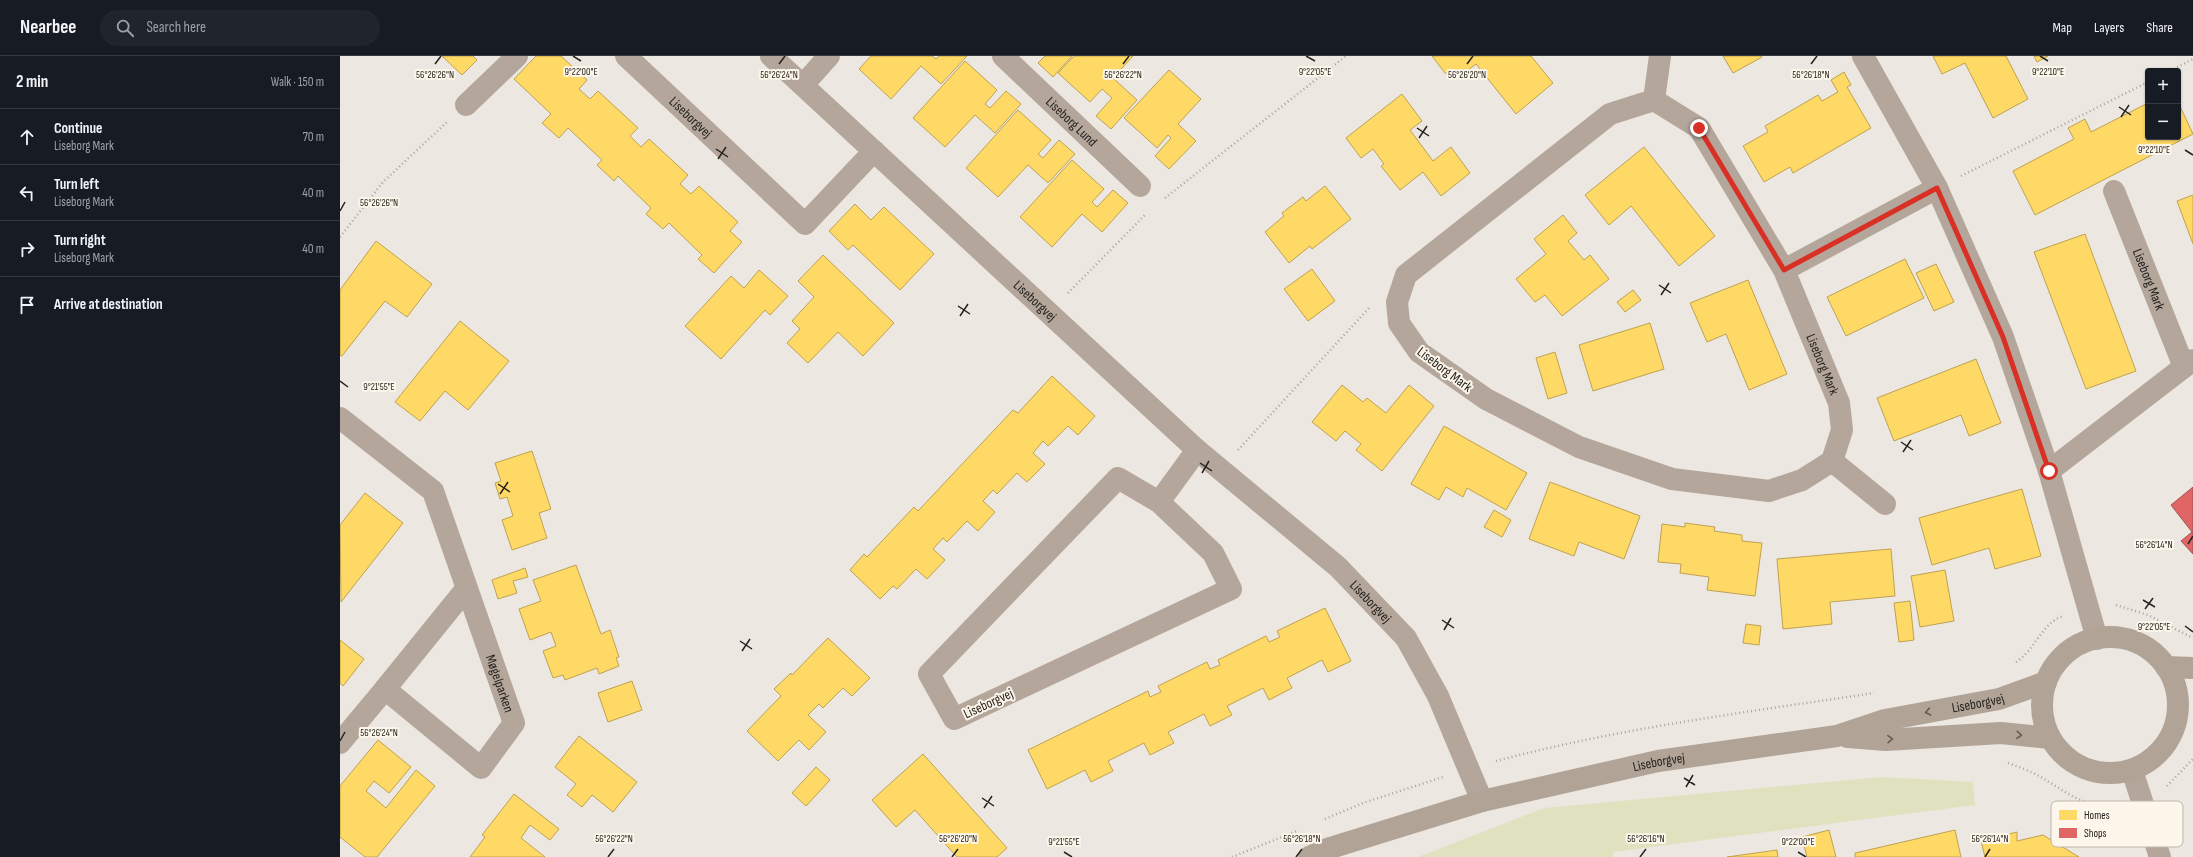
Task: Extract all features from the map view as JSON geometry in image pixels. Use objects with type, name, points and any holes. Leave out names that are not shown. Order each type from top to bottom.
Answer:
[{"type":"street","points":[[466,104],[517,56]]},
{"type":"street","name":"Liseborgvej","points":[[626,56],[805,224],[874,151]]},
{"type":"street","name":"Liseborgvej","points":[[771,56],[1198,450],[1338,567],[1406,638],[1438,696],[1482,801]]},
{"type":"street","points":[[803,85],[829,56]]},
{"type":"street","name":"Liseborg Lund","points":[[1003,56],[1140,186]]},
{"type":"street","points":[[1654,100],[1660,56]]},
{"type":"street","points":[[1863,56],[1937,188],[2003,337],[2049,471],[2097,638]]},
{"type":"street","name":"Liseborg Mark","points":[[1654,100],[1699,128],[1784,270],[1839,403],[1842,430],[1832,461],[1802,480],[1769,491],[1672,478],[1579,446],[1486,399],[1419,352],[1399,323],[1397,302],[1406,275],[1610,114],[1654,100]]},
{"type":"street","points":[[1784,270],[1937,188]]},
{"type":"street","name":"Liseborg Mark","points":[[2049,471],[2188,364],[2114,191]]},
{"type":"street","name":"Møgelparken","points":[[340,418],[433,491],[514,723],[481,768],[385,689]]},
{"type":"street","points":[[1159,502],[1198,450]]},
{"type":"street","points":[[1832,461],[1885,504]]},
{"type":"street","name":"Liseborgvej","points":[[1118,478],[1159,502],[1213,553],[1231,589],[954,719],[929,674],[1118,478]]},
{"type":"street","points":[[340,742],[466,589]]},
{"type":"street","points":[[2097,638],[2117,638],[2136,642],[2153,652],[2166,667],[2175,684],[2178,702],[2185,718],[2168,742],[2152,759],[2132,770],[2109,774],[2085,769],[2065,757],[2050,738],[2044,720],[2042,700],[2046,682],[2058,662],[2075,647],[2097,638]]},
{"type":"street","points":[[2166,667],[2193,668]]},
{"type":"street","name":"Liseborgvej","points":[[1309,857],[1327,849],[1482,801],[1658,761],[1837,736],[1885,720],[1999,699],[2046,682]]},
{"type":"street","name":"Liseborgvej","points":[[1837,736],[1886,740],[2001,733],[2050,738]]},
{"type":"street","points":[[2132,770],[2141,799]]},
{"type":"street","points":[[2157,847],[2160,857]]},
{"type":"path","points":[[1162,201],[1346,56]]},
{"type":"path","points":[[2176,68],[2193,60]]},
{"type":"path","points":[[1937,188],[2145,84]]},
{"type":"path","points":[[340,237],[382,182],[466,104]]},
{"type":"path","points":[[1048,313],[1149,210]]},
{"type":"path","points":[[1221,470],[1368,308],[1397,302]]},
{"type":"path","points":[[2011,665],[2024,657],[2054,619],[2088,607],[2111,604],[2148,615],[2193,638]]},
{"type":"path","points":[[2001,733],[2007,762],[2039,776],[2073,798],[2085,801]]},
{"type":"path","points":[[2131,801],[2141,799],[2166,787],[2193,760]]},
{"type":"green space","points":[[1882,777],[1973,782],[1975,805],[1613,852],[1614,857],[1418,857],[1544,808]]},
{"type":"building: Homes","points":[[442,56],[473,56],[477,60],[462,75]]},
{"type":"building: Homes","points":[[536,56],[561,56],[587,80],[579,89],[590,99],[598,91],[638,128],[630,136],[641,147],[649,139],[688,175],[680,184],[691,194],[699,186],[738,222],[730,231],[742,242],[714,273],[698,259],[702,255],[669,223],[663,229],[646,214],[651,208],[618,176],[614,181],[597,165],[602,160],[568,128],[559,138],[542,123],[551,114],[514,79]]},
{"type":"building: Homes","points":[[871,56],[932,56],[936,59],[939,56],[967,56],[941,84],[921,66],[891,99],[859,69]]},
{"type":"building: Homes","points":[[1045,56],[1072,56],[1053,77],[1038,63]]},
{"type":"building: Homes","points":[[1074,56],[1133,56],[1113,78],[1137,100],[1111,129],[1096,116],[1112,98],[1102,89],[1090,102],[1058,73]]},
{"type":"building: Homes","points":[[1432,56],[1531,56],[1553,83],[1516,114],[1476,64],[1461,75],[1445,73]]},
{"type":"building: Homes","points":[[1723,56],[1761,56],[1762,57],[1733,73]]},
{"type":"building: Homes","points":[[1933,56],[2006,56],[2028,99],[1993,118],[1965,63],[1942,74]]},
{"type":"building: Homes","points":[[2034,56],[2048,56],[2037,62]]},
{"type":"building: Homes","points":[[965,61],[997,90],[985,104],[990,108],[1006,91],[1021,104],[995,133],[975,115],[945,147],[913,118]]},
{"type":"building: Homes","points":[[1169,70],[1201,99],[1178,124],[1196,141],[1169,169],[1155,156],[1171,138],[1168,135],[1157,148],[1124,118]]},
{"type":"building: Homes","points":[[1844,72],[1851,85],[1847,87],[1871,128],[1793,173],[1790,167],[1764,182],[1743,146],[1768,132],[1765,126],[1818,95],[1822,101],[1838,92],[1831,80]]},
{"type":"building: Homes","points":[[1402,94],[1422,121],[1410,130],[1433,161],[1451,147],[1470,173],[1441,196],[1423,172],[1400,190],[1381,166],[1384,164],[1373,149],[1361,158],[1346,138]]},
{"type":"building: Homes","points":[[2145,105],[2145,140],[2181,140],[2181,108],[2193,134],[2035,215],[2013,171],[2074,139],[2068,128],[2085,119],[2091,132]]},
{"type":"building: Homes","points":[[1018,110],[1051,140],[1038,154],[1043,158],[1059,140],[1075,154],[1048,183],[1028,165],[998,197],[966,168]]},
{"type":"building: Homes","points":[[1644,147],[1715,236],[1679,266],[1631,206],[1609,225],[1585,195]]},
{"type":"building: Homes","points":[[1072,160],[1104,189],[1092,202],[1097,207],[1113,190],[1128,203],[1102,232],[1082,214],[1052,247],[1020,217]]},
{"type":"building: Homes","points":[[1325,186],[1351,219],[1312,249],[1310,246],[1289,263],[1265,232],[1284,216],[1282,213],[1303,197],[1306,201]]},
{"type":"building: Homes","points":[[2193,195],[2193,244],[2177,201]]},
{"type":"building: Homes","points":[[855,204],[871,220],[884,207],[934,254],[900,290],[853,245],[848,250],[829,231]]},
{"type":"building: Homes","points":[[1563,215],[1577,233],[1568,241],[1584,260],[1590,255],[1609,279],[1562,316],[1545,295],[1535,302],[1516,279],[1546,254],[1534,239]]},
{"type":"building: Homes","points":[[2085,234],[2136,371],[2086,389],[2034,252]]},
{"type":"building: Homes","points":[[376,241],[432,284],[407,317],[385,301],[342,356],[340,355],[340,290]]},
{"type":"building: Homes","points":[[823,255],[894,323],[863,356],[838,332],[808,363],[787,343],[800,329],[792,321],[814,297],[798,281]]},
{"type":"building: Homes","points":[[1905,259],[1924,298],[1846,336],[1827,297]]},
{"type":"building: Homes","points":[[1936,264],[1954,302],[1934,311],[1916,273]]},
{"type":"building: Homes","points":[[1312,269],[1335,301],[1308,321],[1284,289]]},
{"type":"building: Homes","points":[[759,270],[788,296],[770,315],[765,310],[721,359],[685,326],[731,276],[744,288]]},
{"type":"building: Homes","points":[[1748,280],[1787,374],[1749,390],[1726,334],[1707,342],[1690,303]]},
{"type":"building: Homes","points":[[1633,290],[1641,300],[1625,312],[1617,302]]},
{"type":"building: Homes","points":[[460,321],[509,361],[468,410],[445,391],[420,421],[395,402]]},
{"type":"building: Homes","points":[[1650,323],[1664,369],[1593,391],[1579,345]]},
{"type":"building: Homes","points":[[1555,352],[1567,393],[1548,399],[1536,358]]},
{"type":"building: Homes","points":[[1976,359],[2001,423],[1969,436],[1961,415],[1894,441],[1877,398]]},
{"type":"building: Homes","points":[[1052,376],[1095,416],[1078,435],[1068,426],[1048,446],[1043,441],[1033,453],[1045,464],[1027,482],[1017,473],[997,494],[993,490],[983,501],[995,512],[978,531],[967,521],[947,542],[943,538],[933,549],[945,560],[927,579],[916,569],[897,589],[893,586],[880,599],[850,570],[864,554],[867,557],[914,507],[918,511],[1013,410],[1018,413]]},
{"type":"building: Homes","points":[[1342,385],[1363,402],[1367,398],[1386,413],[1409,385],[1434,406],[1382,471],[1356,450],[1361,444],[1345,431],[1336,441],[1312,422]]},
{"type":"building: Homes","points":[[1444,426],[1527,473],[1506,510],[1467,488],[1463,497],[1446,487],[1439,500],[1411,484]]},
{"type":"building: Homes","points":[[532,451],[551,509],[539,513],[547,538],[512,550],[502,520],[513,516],[507,497],[500,499],[495,483],[501,481],[495,463]]},
{"type":"building: Homes","points":[[1550,482],[1640,516],[1624,559],[1579,542],[1574,556],[1529,539]]},
{"type":"building: Homes","points":[[2022,489],[2041,556],[1995,569],[1989,548],[1932,565],[1919,518]]},
{"type":"building: Homes","points":[[365,493],[403,523],[341,602],[340,525]]},
{"type":"building: Homes","points":[[1494,510],[1511,520],[1502,537],[1484,527]]},
{"type":"building: Homes","points":[[1685,523],[1715,527],[1714,531],[1742,535],[1742,541],[1762,543],[1755,596],[1707,590],[1709,577],[1680,573],[1681,564],[1658,562],[1662,524],[1685,527]]},
{"type":"building: Homes","points":[[1891,549],[1895,596],[1830,602],[1832,624],[1783,629],[1777,559]]},
{"type":"building: Homes","points":[[576,565],[601,634],[610,630],[619,657],[616,658],[619,666],[599,674],[597,668],[565,680],[563,675],[553,678],[543,651],[556,646],[551,632],[530,640],[519,609],[541,601],[533,580]]},
{"type":"building: Homes","points":[[525,568],[528,577],[513,581],[517,593],[498,599],[492,580]]},
{"type":"building: Homes","points":[[1945,570],[1954,621],[1920,627],[1911,576]]},
{"type":"building: Homes","points":[[1910,601],[1914,640],[1899,642],[1894,603]]},
{"type":"building: Homes","points":[[1325,608],[1351,661],[1328,672],[1322,660],[1287,678],[1292,688],[1269,700],[1263,688],[1227,706],[1232,715],[1210,726],[1204,714],[1168,732],[1174,743],[1150,755],[1144,743],[1108,761],[1113,771],[1091,782],[1085,770],[1047,789],[1028,750],[1148,691],[1150,697],[1161,692],[1158,686],[1207,662],[1210,669],[1220,665],[1218,660],[1266,636],[1269,642],[1280,637],[1277,631]]},
{"type":"building: Homes","points":[[1746,624],[1761,626],[1759,645],[1743,643]]},
{"type":"building: Homes","points":[[828,638],[870,678],[852,696],[843,688],[823,708],[819,704],[808,715],[826,732],[809,750],[799,740],[778,761],[747,731],[781,696],[774,689],[791,673],[792,675]]},
{"type":"building: Homes","points":[[340,640],[364,659],[343,686],[340,683]]},
{"type":"building: Homes","points":[[632,681],[642,710],[608,722],[598,693]]},
{"type":"building: Homes","points":[[579,736],[637,782],[613,812],[592,795],[582,807],[567,795],[576,784],[555,767]]},
{"type":"building: Homes","points":[[378,740],[411,767],[389,793],[374,781],[366,791],[386,808],[416,770],[435,786],[377,857],[365,857],[340,837],[340,786]]},
{"type":"building: Homes","points":[[923,754],[1007,848],[997,857],[957,857],[915,810],[896,827],[872,800]]},
{"type":"building: Homes","points":[[816,767],[830,780],[806,806],[792,793]]},
{"type":"building: Homes","points":[[514,794],[559,829],[550,840],[530,825],[521,838],[545,857],[470,857],[485,837],[482,835]]},
{"type":"building: Homes","points":[[1829,830],[1836,857],[1807,857],[1802,837]]},
{"type":"building: Homes","points":[[1955,830],[1961,857],[1855,857],[1855,853]]},
{"type":"building: Homes","points":[[2017,832],[2017,841],[2043,835],[2051,840],[2051,847],[2063,847],[2079,857],[1985,857],[1981,841]]},
{"type":"building: Homes","points":[[1777,850],[1778,857],[1727,857]]},
{"type":"building: Shops","points":[[2193,487],[2193,554],[2181,541],[2192,532],[2171,505]]},
{"type":"route","points":[[1699,128],[1784,270],[1937,188],[2003,337],[2049,471]]}]
